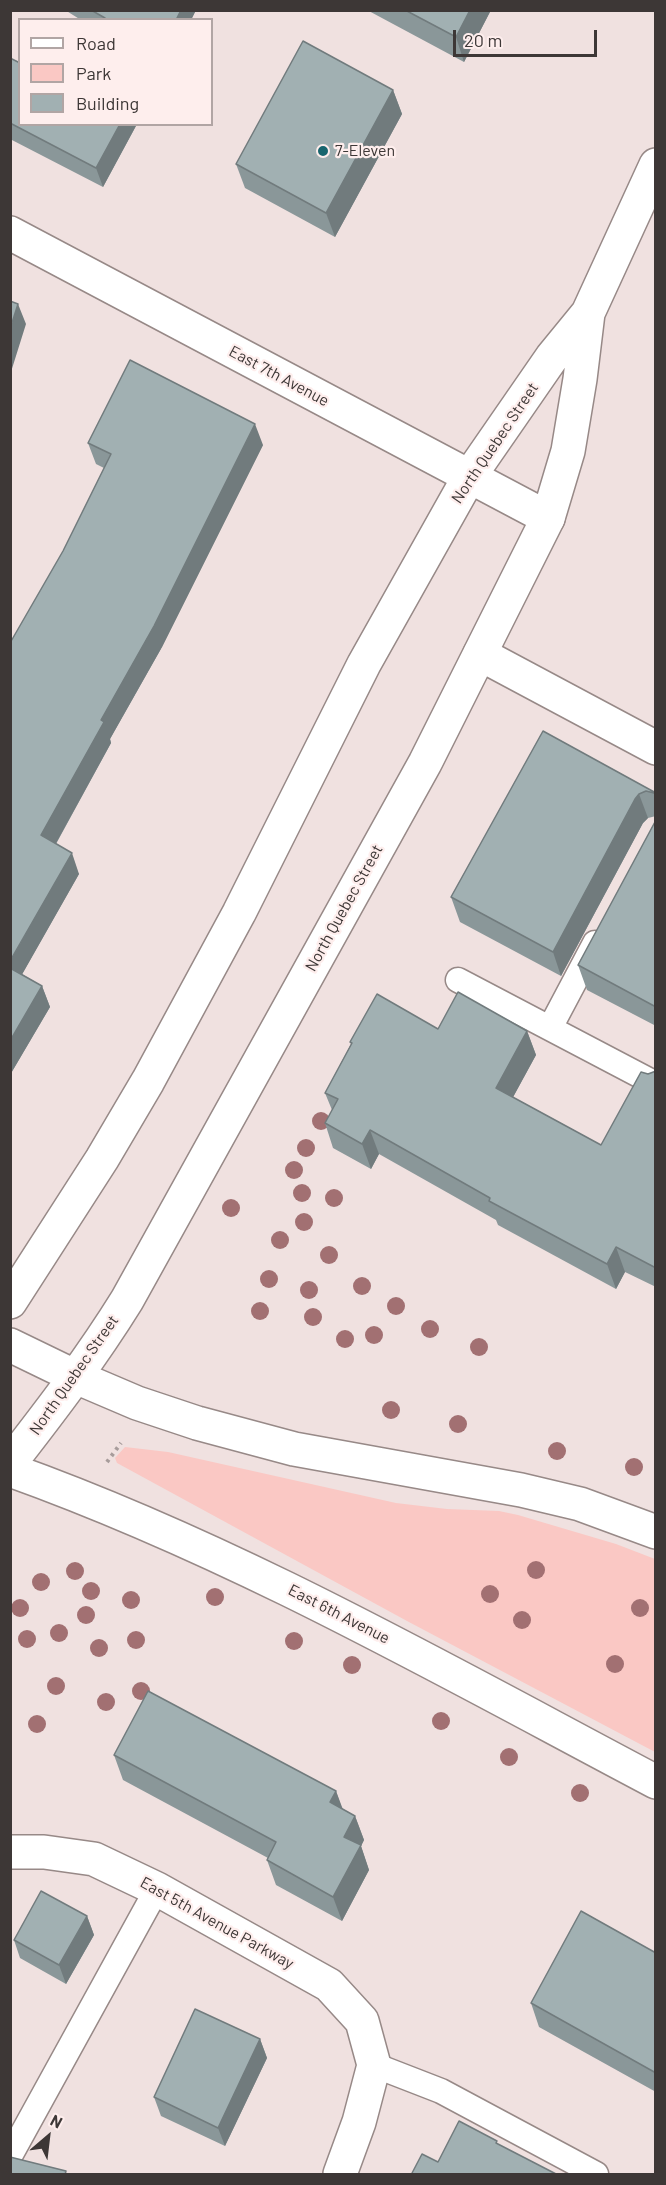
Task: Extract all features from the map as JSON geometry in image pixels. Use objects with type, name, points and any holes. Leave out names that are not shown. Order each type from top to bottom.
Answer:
[{"type":"street","name":"North Quebec Street","points":[[10,1302],[90,1178],[148,1081],[238,913],[364,664],[469,477],[552,357],[588,314],[656,165]]},
{"type":"street","name":"East 7th Avenue","points":[[10,233],[548,518]]},
{"type":"street","name":"North Quebec Street","points":[[10,1463],[102,1341],[419,774],[480,654],[548,518],[568,452],[588,314]]},
{"type":"street","points":[[480,654],[656,748]]},
{"type":"street","points":[[10,1345],[137,1403],[197,1423],[294,1449],[521,1490],[580,1504],[656,1533]]},
{"type":"street","name":"East 6th Avenue","points":[[10,1470],[123,1514],[278,1583],[656,1782]]},
{"type":"street","name":"East 5th Avenue Parkway","points":[[10,1852],[44,1852],[94,1859],[157,1889],[329,1985],[362,2021],[375,2065]]},
{"type":"street","points":[[340,2175],[359,2122],[375,2065]]},
{"type":"lane","points":[[550,1028],[605,925]]},
{"type":"lane","points":[[458,980],[656,1084]]},
{"type":"lane","points":[[10,2156],[157,1889]]},
{"type":"lane","points":[[375,2065],[441,2091],[596,2175]]},
{"type":"path","points":[[107,1462],[121,1443]]},
{"type":"green space","points":[[125,1447],[168,1452],[396,1503],[447,1509],[499,1511],[518,1515],[616,1544],[655,1559],[655,1752],[407,1621],[117,1463],[115,1458]]},
{"type":"building","points":[[91,10],[181,10],[177,18],[105,18]]},
{"type":"building","points":[[405,10],[470,10],[456,37]]},
{"type":"building","name":"7-Eleven","points":[[303,41],[393,90],[326,213],[236,164]]},
{"type":"building","points":[[10,58],[18,62],[18,126],[119,126],[96,168],[10,123]]},
{"type":"building","points":[[10,301],[18,304],[10,329]]},
{"type":"building","points":[[130,360],[255,424],[154,626],[101,720],[104,722],[41,835],[72,853],[10,961],[10,643],[63,551],[111,454],[88,443]]},
{"type":"building","points":[[543,731],[656,793],[656,795],[646,791],[635,799],[553,952],[451,897]]},
{"type":"building","points":[[656,820],[656,1007],[578,965]]},
{"type":"building","points":[[10,968],[42,986],[10,1041]]},
{"type":"building","points":[[458,992],[527,1031],[496,1088],[601,1145],[641,1072],[648,1074],[656,1071],[656,1268],[616,1247],[607,1264],[489,1201],[490,1198],[370,1130],[362,1144],[325,1123],[338,1099],[325,1093],[377,994],[438,1029]]},
{"type":"building","points":[[148,1691],[336,1791],[330,1802],[355,1816],[344,1837],[361,1845],[333,1897],[267,1860],[276,1842],[114,1755]]},
{"type":"building","points":[[41,1891],[87,1916],[59,1965],[14,1940]]},
{"type":"building","points":[[581,1911],[656,1953],[656,2073],[531,2003]]},
{"type":"building","points":[[195,2009],[260,2039],[218,2128],[154,2097]]},
{"type":"building","points":[[459,2121],[558,2175],[411,2175],[422,2154],[438,2162]]},
{"type":"building","points":[[10,2157],[66,2171],[65,2175],[10,2175]]},
{"type":"place","name":"7-Eleven","points":[[323,151]]}]
